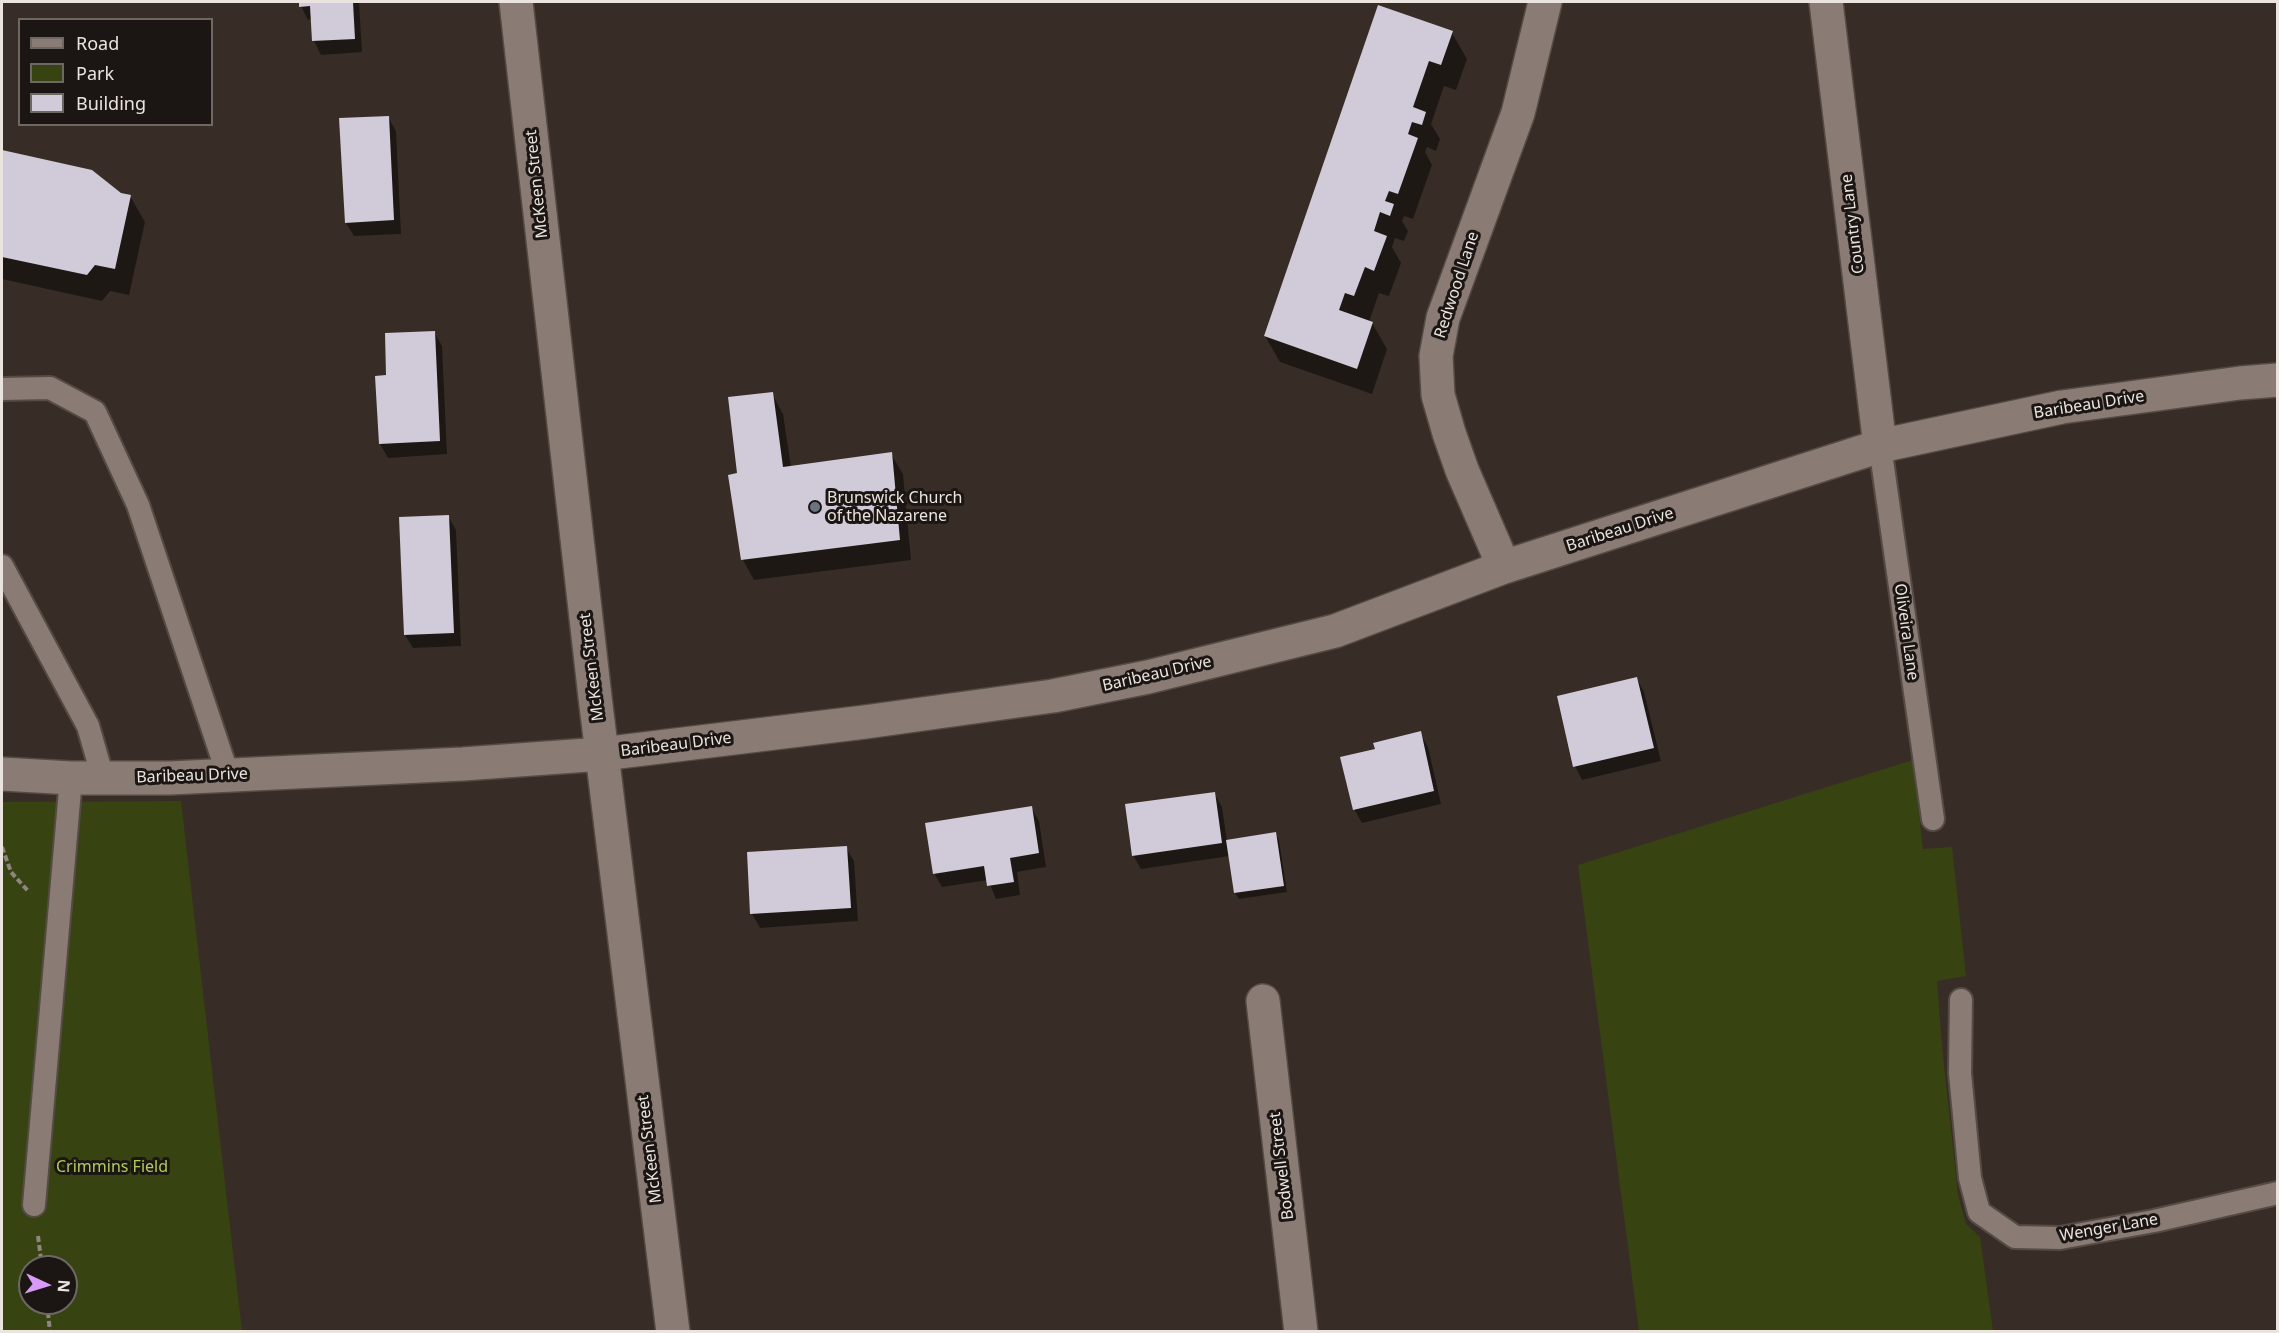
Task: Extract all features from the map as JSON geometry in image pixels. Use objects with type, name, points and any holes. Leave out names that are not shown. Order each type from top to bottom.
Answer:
[{"type":"street","name":"McKeen Street","points":[[516,2],[602,754],[673,1332]]},
{"type":"street","name":"Redwood Lane","points":[[1504,567],[1462,470],[1449,433],[1438,394],[1436,356],[1443,318],[1518,113],[1545,2]]},
{"type":"street","name":"Country Lane","points":[[1826,2],[1880,446]]},
{"type":"street","name":"Baribeau Drive","points":[[2,774],[87,778],[228,775],[463,765],[602,754],[1041,698],[1148,677],[1335,632],[1504,567],[1880,446],[2062,407],[2240,382],[2277,380]]},
{"type":"street","name":"Bodwell Street","points":[[1263,1001],[1301,1332]]},
{"type":"lane","points":[[2,388],[50,388],[95,412],[138,505],[228,775]]},
{"type":"lane","name":"Oliveira Lane","points":[[1880,446],[1933,819]]},
{"type":"lane","points":[[2,566],[88,726],[87,778],[34,1205]]},
{"type":"lane","name":"Wenger Lane","points":[[1961,1000],[1960,1073],[1970,1178],[1979,1212],[2015,1237],[2060,1238],[2154,1221],[2277,1193]]},
{"type":"path","points":[[48,1315],[50,1332]]},
{"type":"green space","points":[[1913,760],[1923,849],[1952,847],[1966,976],[1937,981],[1942,1046],[1958,1195],[1966,1224],[1980,1237],[1993,1331],[1639,1331],[1578,865]]},
{"type":"green space","name":"Crimmins Field","points":[[181,801],[242,1331],[2,1332],[2,802]]},
{"type":"building","points":[[299,2],[353,2],[355,39],[312,41],[310,6],[299,7]]},
{"type":"building","points":[[1378,5],[1453,31],[1441,65],[1429,61],[1413,107],[1426,112],[1422,125],[1412,122],[1408,134],[1418,138],[1398,194],[1389,191],[1385,201],[1394,204],[1390,216],[1380,212],[1374,231],[1387,236],[1374,271],[1365,267],[1354,296],[1345,293],[1339,310],[1373,322],[1357,369],[1264,336]]},
{"type":"building","points":[[389,116],[394,220],[345,223],[339,118]]},
{"type":"building","points":[[2,150],[92,170],[121,193],[131,195],[115,269],[95,265],[87,275],[2,257]]},
{"type":"building","points":[[435,331],[440,441],[379,444],[375,376],[386,375],[385,333]]},
{"type":"building","name":"Brunswick Church of the Nazarene","points":[[773,392],[783,467],[892,452],[900,540],[741,560],[728,475],[737,473],[728,397]]},
{"type":"building","points":[[449,515],[454,633],[404,635],[399,517]]},
{"type":"building","points":[[1637,677],[1654,748],[1573,767],[1557,696]]},
{"type":"building","points":[[1421,731],[1434,791],[1353,810],[1340,757],[1375,749],[1373,743]]},
{"type":"building","points":[[1215,792],[1222,843],[1132,856],[1125,804]]},
{"type":"building","points":[[1032,806],[1039,853],[1010,858],[1014,882],[987,886],[984,866],[933,874],[925,823]]},
{"type":"building","points":[[1276,832],[1284,886],[1234,893],[1226,840]]},
{"type":"building","points":[[847,846],[851,908],[750,914],[747,852]]},
{"type":"place","name":"Brunswick Church of the Nazarene","points":[[815,507]]}]
